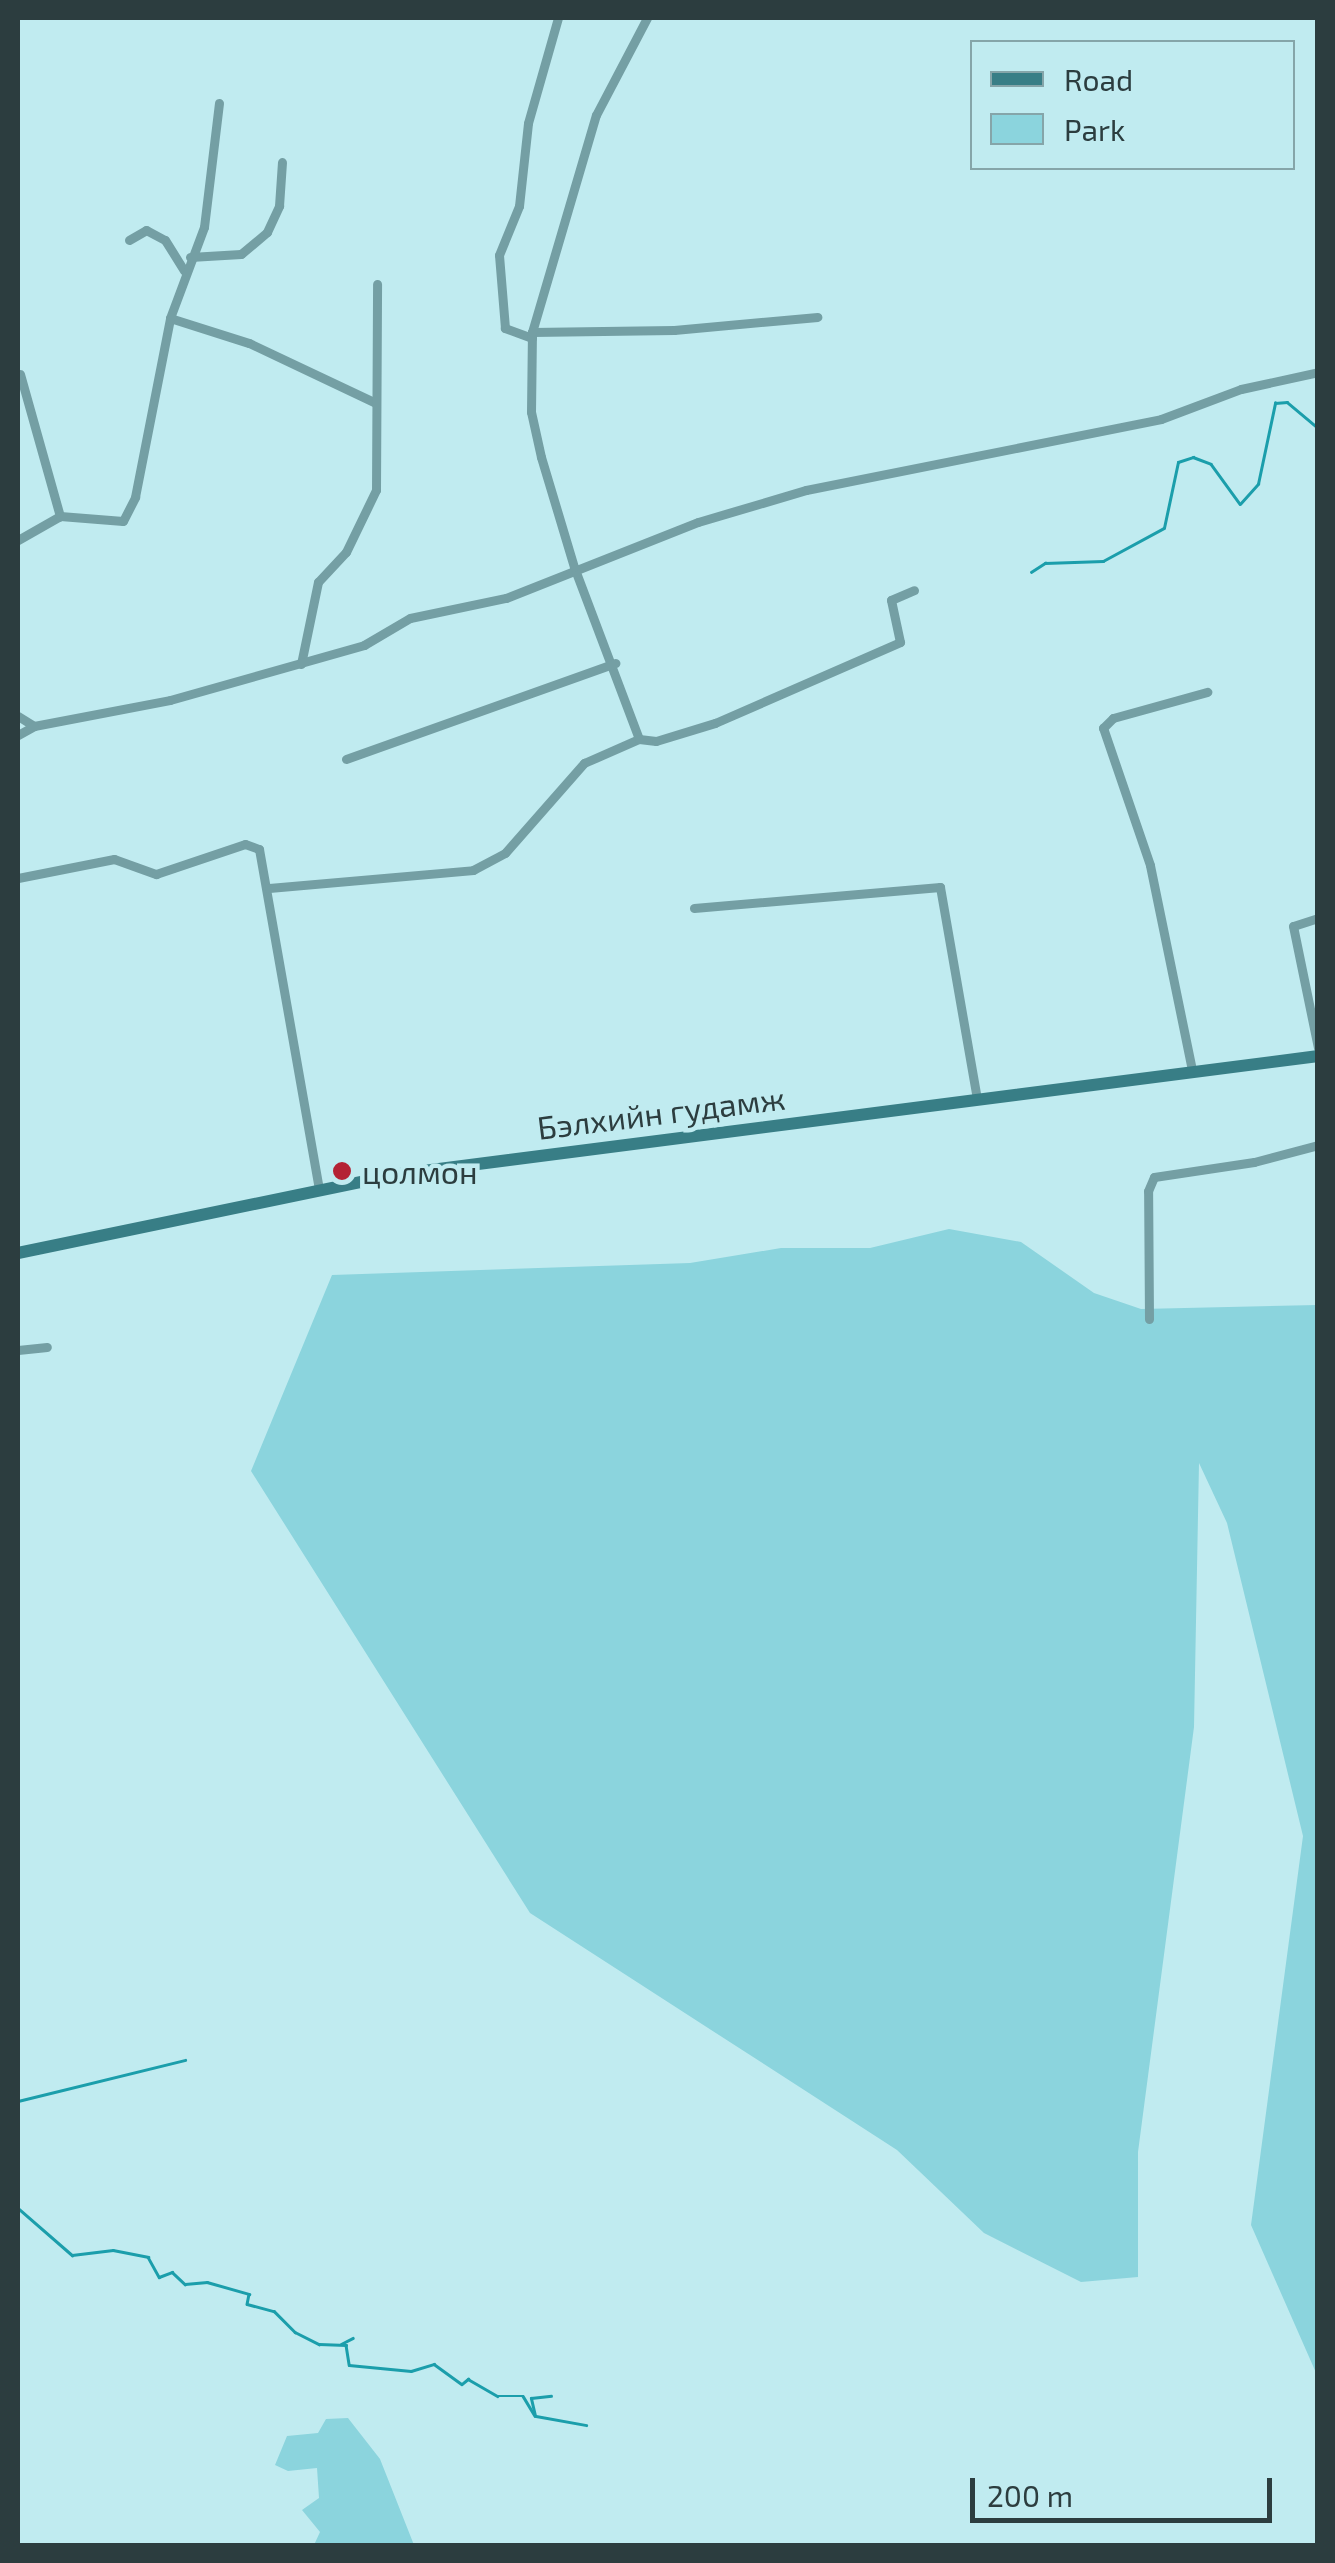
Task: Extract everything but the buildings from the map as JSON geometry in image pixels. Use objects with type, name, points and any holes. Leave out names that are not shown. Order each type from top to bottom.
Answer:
[{"type":"main road","name":"Бэлхийн гудамж","points":[[18,1253],[319,1190],[1318,1056]]},
{"type":"street","points":[[558,18],[528,123],[518,206],[498,255],[505,328],[532,335],[674,330],[818,317]]},
{"type":"street","points":[[639,739],[615,663],[574,568],[531,412],[532,335],[596,115],[648,18]]},
{"type":"street","points":[[18,540],[60,516],[123,520],[135,497],[170,318],[204,227],[219,103]]},
{"type":"street","points":[[190,257],[241,254],[267,232],[279,206],[282,162]]},
{"type":"street","points":[[129,240],[146,230],[165,240],[184,274]]},
{"type":"street","points":[[302,664],[318,582],[346,552],[376,490],[376,284]]},
{"type":"street","points":[[170,318],[249,343],[376,404]]},
{"type":"street","points":[[18,735],[34,726],[170,700],[364,645],[410,618],[506,598],[574,568],[806,490],[1161,420],[1241,390],[1318,372]]},
{"type":"street","points":[[20,374],[60,516]]},
{"type":"street","points":[[269,888],[473,870],[505,854],[584,763],[639,739],[656,741],[715,723],[900,642],[890,600],[914,590]]},
{"type":"street","points":[[346,759],[615,663]]},
{"type":"street","points":[[1192,1070],[1150,865],[1103,728],[1113,718],[1207,692]]},
{"type":"street","points":[[18,716],[34,726]]},
{"type":"street","points":[[18,878],[114,859],[156,874],[245,844],[263,856],[319,1190]]},
{"type":"street","points":[[694,908],[940,887],[977,1100]]},
{"type":"street","points":[[1318,918],[1293,926],[1318,1048]]},
{"type":"street","points":[[1149,1319],[1148,1191],[1154,1177],[1174,1169],[1254,1162],[1318,1145]]},
{"type":"street","points":[[18,1350],[46,1346]]},
{"type":"green space","points":[[949,1229],[1021,1242],[1094,1293],[1141,1309],[1317,1305],[1317,2375],[1251,2225],[1303,1836],[1227,1523],[1199,1463],[1194,1727],[1138,2152],[1138,2277],[1081,2282],[984,2233],[897,2150],[530,1913],[251,1471],[332,1275],[690,1263],[781,1248],[870,1248]]},
{"type":"green space","points":[[348,2418],[380,2459],[414,2545],[314,2545],[320,2532],[302,2510],[319,2498],[317,2468],[288,2471],[275,2465],[287,2436],[318,2433],[326,2419]]},
{"type":"waterway","points":[[1031,572],[1045,563],[1103,561],[1164,528],[1178,462],[1193,457],[1211,464],[1240,504],[1258,484],[1275,403],[1287,402],[1318,428]]},
{"type":"waterway","points":[[18,2101],[185,2060]]},
{"type":"waterway","points":[[18,2208],[72,2255],[113,2250],[148,2257],[159,2277],[172,2272],[185,2284],[207,2282],[249,2294],[247,2304],[274,2311],[295,2332],[319,2344],[346,2345],[349,2365],[411,2371],[434,2364],[462,2384],[468,2379],[497,2396],[523,2396],[535,2416],[531,2398],[551,2396]]},
{"type":"waterway","points":[[341,2344],[353,2338]]},
{"type":"waterway","points":[[536,2416],[586,2425]]},
{"type":"place","name":"цолмон","points":[[342,1171]]}]
